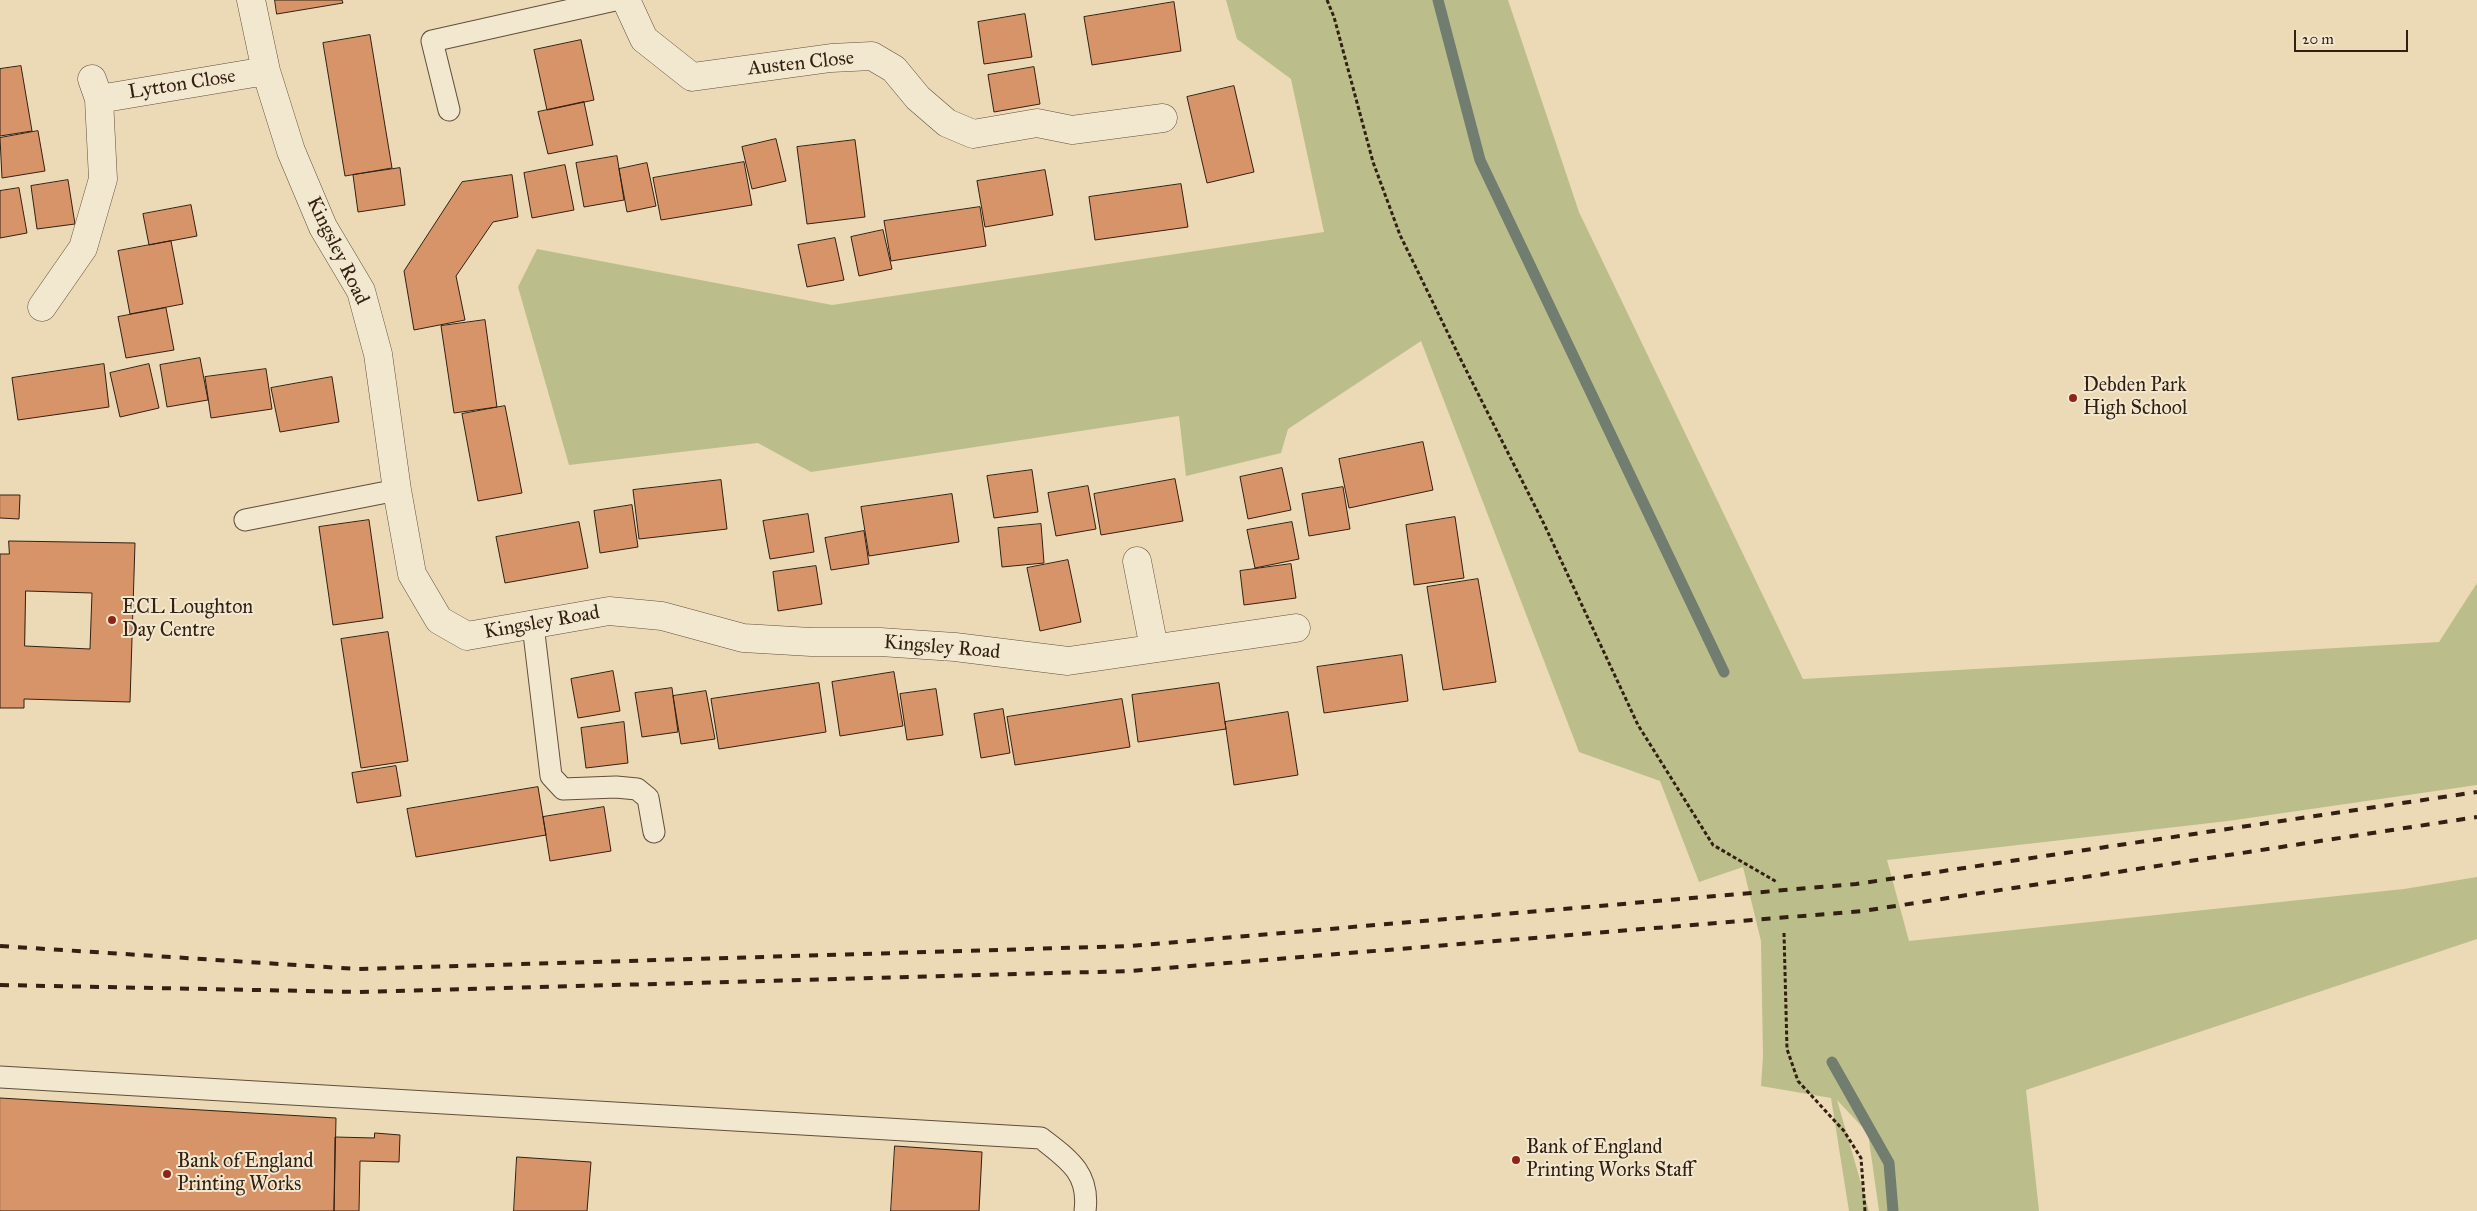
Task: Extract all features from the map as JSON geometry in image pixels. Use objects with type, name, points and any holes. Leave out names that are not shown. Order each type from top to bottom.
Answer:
[{"type":"street","name":"Kingsley Road","points":[[251,0],[266,71],[291,150],[323,227],[361,291],[378,354],[397,490],[412,574],[439,620],[467,636],[610,611],[662,616],[743,638],[812,642],[880,642],[955,647],[1068,661],[1296,628]]},
{"type":"street","name":"Austen Close","points":[[626,0],[644,39],[692,77],[831,58],[872,56],[894,69],[918,98],[947,123],[972,134],[1037,122],[1072,130],[1163,118]]},
{"type":"street","name":"Lytton Close","points":[[42,307],[82,248],[103,179],[95,89],[266,71]]},
{"type":"street","points":[[1137,561],[1154,648]]},
{"type":"lane","points":[[449,110],[432,40],[615,0]]},
{"type":"lane","points":[[245,520],[397,490]]},
{"type":"lane","points":[[533,625],[551,776],[563,789],[616,787],[637,789],[648,798],[654,832]]},
{"type":"lane","points":[[0,1077],[1040,1138],[1071,1161],[1087,1193],[1085,1211]]},
{"type":"path","points":[[1327,0],[1334,17],[1373,162],[1400,235],[1544,524],[1638,724],[1713,845],[1777,882]]},
{"type":"path","points":[[1784,933],[1787,1048],[1798,1081],[1844,1132],[1861,1158],[1865,1211]]},
{"type":"green space","points":[[1226,0],[1508,0],[1579,212],[1803,679],[2439,642],[2477,583],[2477,785],[2228,821],[1887,860],[1909,941],[2404,889],[2477,877],[2477,939],[2026,1090],[2039,1211],[1879,1211],[1868,1133],[1837,1100],[1869,1211],[1849,1211],[1831,1098],[1761,1086],[1763,1056],[1761,941],[1743,867],[1699,882],[1660,781],[1579,752],[1421,341],[1288,429],[1281,453],[1186,476],[1179,416],[811,472],[758,443],[569,465],[518,287],[537,249],[832,305],[1324,232],[1291,79],[1237,39]]},
{"type":"building","points":[[275,0],[342,0],[343,3],[277,14]]},
{"type":"building","points":[[1174,2],[1181,51],[1092,65],[1084,17]]},
{"type":"building","points":[[1025,14],[1032,57],[984,64],[978,22]]},
{"type":"building","points":[[370,35],[392,168],[345,176],[323,43]]},
{"type":"building","points":[[581,40],[594,100],[547,110],[534,50]]},
{"type":"building","points":[[21,66],[32,131],[0,136],[0,69]]},
{"type":"building","points":[[1034,67],[1040,104],[994,112],[988,75]]},
{"type":"building","points":[[1234,86],[1254,172],[1207,183],[1187,97]]},
{"type":"building","points":[[584,102],[593,145],[548,154],[538,112]]},
{"type":"building","points":[[38,131],[45,171],[2,178],[0,138]]},
{"type":"building","points":[[776,139],[786,181],[752,189],[742,147]]},
{"type":"building","points":[[855,140],[865,217],[807,224],[797,147]]},
{"type":"building","points":[[617,156],[624,200],[584,207],[576,163]]},
{"type":"building","points":[[744,162],[752,205],[661,220],[653,178]]},
{"type":"building","points":[[647,163],[656,206],[627,212],[619,169]]},
{"type":"building","points":[[565,165],[574,210],[532,218],[524,173]]},
{"type":"building","points":[[400,168],[405,205],[358,212],[353,175]]},
{"type":"building","points":[[1045,170],[1053,215],[985,227],[977,181]]},
{"type":"building","points":[[512,175],[518,217],[493,222],[456,276],[465,320],[414,330],[404,271],[462,182]]},
{"type":"building","points":[[68,180],[75,224],[37,229],[31,186]]},
{"type":"building","points":[[1181,184],[1188,227],[1095,240],[1089,197]]},
{"type":"building","points":[[19,188],[27,233],[0,238],[0,191]]},
{"type":"building","points":[[191,205],[197,236],[149,245],[143,214]]},
{"type":"building","points":[[980,207],[986,246],[891,261],[884,221]]},
{"type":"building","points":[[883,230],[892,269],[859,276],[851,237]]},
{"type":"building","points":[[835,238],[844,280],[807,287],[798,245]]},
{"type":"building","points":[[171,241],[183,304],[130,314],[118,251]]},
{"type":"building","points":[[166,308],[174,350],[126,358],[118,317]]},
{"type":"building","points":[[485,320],[497,407],[454,413],[441,326]]},
{"type":"building","points":[[200,358],[208,400],[167,407],[160,365]]},
{"type":"building","points":[[104,364],[109,407],[18,420],[12,378]]},
{"type":"building","points":[[149,364],[159,408],[120,417],[110,373]]},
{"type":"building","points":[[266,369],[272,409],[211,418],[205,377]]},
{"type":"building","points":[[332,377],[339,422],[280,432],[271,388]]},
{"type":"building","points":[[505,406],[522,493],[478,501],[462,414]]},
{"type":"building","points":[[1423,442],[1433,490],[1349,508],[1339,459]]},
{"type":"building","points":[[1282,468],[1291,510],[1248,519],[1240,477]]},
{"type":"building","points":[[1032,470],[1038,512],[994,518],[987,476]]},
{"type":"building","points":[[1175,479],[1183,521],[1101,535],[1094,494]]},
{"type":"building","points":[[721,480],[727,529],[639,539],[633,490]]},
{"type":"building","points":[[1088,486],[1096,529],[1056,536],[1048,493]]},
{"type":"building","points":[[1343,487],[1350,529],[1309,536],[1302,494]]},
{"type":"building","points":[[952,494],[959,542],[869,556],[861,507]]},
{"type":"building","points":[[0,495],[20,495],[19,519],[0,518]]},
{"type":"building","points":[[632,505],[638,547],[600,553],[594,511]]},
{"type":"building","points":[[808,514],[814,552],[770,559],[763,521]]},
{"type":"building","points":[[1455,517],[1464,578],[1414,585],[1406,525]]},
{"type":"building","points":[[369,520],[383,618],[333,625],[319,527]]},
{"type":"building","points":[[579,522],[588,568],[505,583],[496,537]]},
{"type":"building","points":[[1292,522],[1299,559],[1255,568],[1247,530]]},
{"type":"building","points":[[1041,524],[1044,563],[1002,567],[998,528]]},
{"type":"building","points":[[864,531],[869,564],[831,570],[825,538]]},
{"type":"building","name":"ECL Loughton Day Centre","points":[[9,541],[135,543],[130,702],[24,699],[24,708],[0,708],[0,554],[9,554]],"holes":[[[26,591],[92,593],[90,649],[25,646]]]},
{"type":"building","points":[[1068,560],[1081,622],[1040,631],[1027,568]]},
{"type":"building","points":[[1291,564],[1296,598],[1244,605],[1240,571]]},
{"type":"building","points":[[816,566],[822,604],[778,611],[773,572]]},
{"type":"building","points":[[1478,579],[1496,682],[1443,690],[1427,587]]},
{"type":"building","points":[[388,632],[408,761],[361,768],[341,639]]},
{"type":"building","points":[[1402,655],[1408,701],[1324,713],[1317,667]]},
{"type":"building","points":[[613,671],[620,711],[578,718],[571,679]]},
{"type":"building","points":[[894,672],[903,726],[840,736],[832,682]]},
{"type":"building","points":[[819,683],[826,732],[719,749],[711,699]]},
{"type":"building","points":[[1219,683],[1226,729],[1138,742],[1132,695]]},
{"type":"building","points":[[672,688],[678,732],[642,737],[635,693]]},
{"type":"building","points":[[936,689],[943,735],[907,740],[900,694]]},
{"type":"building","points":[[706,691],[715,739],[681,744],[673,696]]},
{"type":"building","points":[[1122,699],[1130,747],[1015,765],[1007,717]]},
{"type":"building","points":[[1003,709],[1010,753],[981,758],[974,714]]},
{"type":"building","points":[[1288,712],[1298,775],[1234,785],[1225,722]]},
{"type":"building","points":[[624,722],[628,763],[586,768],[581,728]]},
{"type":"building","points":[[396,766],[401,796],[357,803],[352,773]]},
{"type":"building","points":[[538,787],[546,835],[416,857],[407,809]]},
{"type":"building","points":[[604,807],[611,851],[550,861],[543,817]]},
{"type":"building","name":"Bank of England Printing Works","points":[[0,1098],[336,1118],[334,1211],[0,1211]]},
{"type":"building","points":[[375,1133],[400,1135],[399,1162],[360,1161],[359,1211],[334,1211],[335,1137],[374,1138]]},
{"type":"building","points":[[895,1146],[982,1152],[979,1211],[891,1211]]},
{"type":"building","points":[[517,1157],[591,1162],[587,1211],[514,1211]]},
{"type":"waterway","points":[[1438,0],[1480,160],[1724,672]]},
{"type":"waterway","points":[[1832,1062],[1889,1163],[1893,1211]]},
{"type":"railway","points":[[0,946],[357,969],[1130,946],[1856,884],[2477,792]]},
{"type":"railway","points":[[0,985],[359,992],[1130,971],[1863,911],[2477,817]]},
{"type":"place","name":"Debden Park High School","points":[[2073,398]]},
{"type":"place","name":"ECL Loughton Day Centre","points":[[112,620]]},
{"type":"place","name":"Bank of England Printing Works Staff","points":[[1516,1160]]},
{"type":"place","name":"Bank of England Printing Works","points":[[167,1174]]}]
